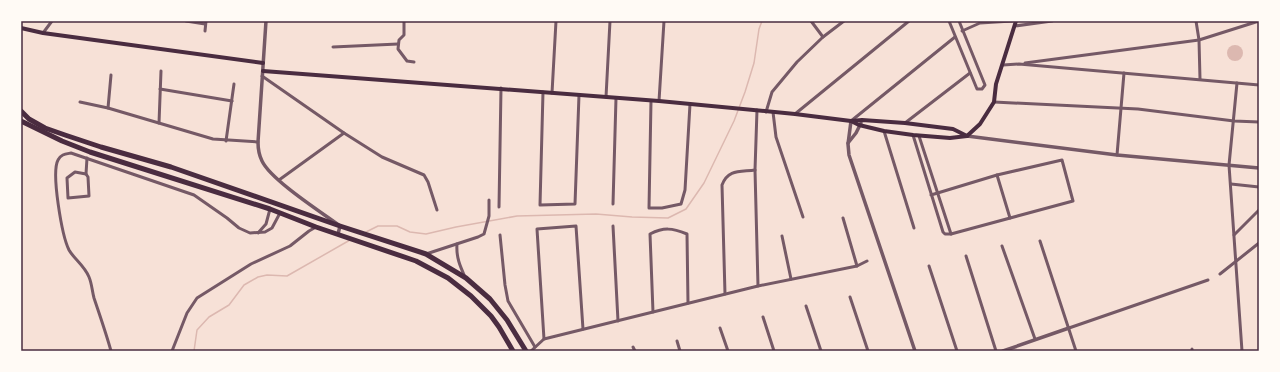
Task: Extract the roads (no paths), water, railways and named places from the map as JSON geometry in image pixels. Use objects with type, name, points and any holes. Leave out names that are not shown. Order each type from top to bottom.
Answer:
[{"type":"highway","points":[[21,111],[29,119],[65,136],[101,148],[171,167],[340,226],[426,254],[466,278],[494,304],[507,320],[526,351]]},
{"type":"highway","points":[[21,121],[62,141],[90,152],[270,209],[435,270],[459,286],[491,316],[513,351]]},
{"type":"main road","points":[[851,121],[859,125],[884,131],[920,136],[950,138],[967,136],[980,124],[994,102],[996,84],[1015,23]]},
{"type":"main road","points":[[21,28],[43,33],[263,63]]},
{"type":"main road","points":[[263,70],[659,101],[851,121],[862,120],[905,123],[953,129],[967,136]]},
{"type":"street","points":[[43,33],[52,21]]},
{"type":"street","points":[[186,21],[206,22],[205,31]]},
{"type":"street","points":[[266,21],[258,151],[262,161],[279,180],[340,226],[340,235]]},
{"type":"street","points":[[404,21],[404,35],[399,40],[398,49],[407,61],[414,62]]},
{"type":"street","points":[[552,93],[556,21]]},
{"type":"street","points":[[606,97],[610,21]]},
{"type":"street","points":[[659,101],[664,21]]},
{"type":"street","points":[[811,21],[823,37]]},
{"type":"street","points":[[766,112],[772,92],[797,62],[823,37],[844,21]]},
{"type":"street","points":[[795,114],[909,21]]},
{"type":"street","points":[[949,21],[977,89],[982,89],[985,85],[959,21]]},
{"type":"street","points":[[962,31],[980,23],[1012,21]]},
{"type":"street","points":[[1015,23],[1052,21]]},
{"type":"street","points":[[1196,21],[1199,40],[1200,79]]},
{"type":"street","points":[[1002,65],[1199,40],[1259,21]]},
{"type":"street","points":[[915,351],[849,155],[848,144],[851,121],[955,37]]},
{"type":"street","points":[[333,47],[398,44]]},
{"type":"street","points":[[1019,64],[1259,85]]},
{"type":"street","points":[[158,122],[161,71]]},
{"type":"street","points":[[905,123],[970,73]]},
{"type":"street","points":[[1117,156],[1124,73]]},
{"type":"street","points":[[108,108],[111,75]]},
{"type":"street","points":[[262,76],[344,133],[382,157],[424,175],[428,182],[437,210]]},
{"type":"street","points":[[1237,83],[1229,166],[1242,351]]},
{"type":"street","points":[[226,141],[234,84]]},
{"type":"street","points":[[499,207],[501,88]]},
{"type":"street","points":[[160,89],[232,101]]},
{"type":"street","points":[[543,92],[540,205],[575,204],[579,95]]},
{"type":"street","points":[[613,204],[616,98]]},
{"type":"street","points":[[651,101],[649,208],[662,208],[681,204],[685,190],[690,104]]},
{"type":"street","points":[[80,102],[108,108],[213,139],[258,142]]},
{"type":"street","points":[[994,102],[1138,109],[1234,121],[1259,122]]},
{"type":"street","points":[[754,110],[758,286]]},
{"type":"street","points":[[848,144],[856,134],[862,120],[864,110]]},
{"type":"street","points":[[773,112],[776,137],[803,217]]},
{"type":"street","points":[[884,131],[914,228]]},
{"type":"street","points":[[279,180],[344,133]]},
{"type":"street","points":[[913,135],[931,195],[943,232],[945,234],[951,234],[1073,201],[1062,160],[997,175],[931,195]]},
{"type":"street","points":[[920,136],[923,151],[951,234]]},
{"type":"street","points":[[967,136],[1117,156],[1259,168]]},
{"type":"street","points":[[111,351],[89,278],[82,264],[69,250],[56,195],[58,160],[63,155],[71,153],[194,195],[228,218],[239,228],[250,233],[265,232],[272,228],[280,213]]},
{"type":"street","points":[[86,174],[75,172],[67,178],[68,198],[89,196],[88,177],[86,174],[87,158]]},
{"type":"street","points":[[725,294],[722,185],[725,178],[731,172],[755,170]]},
{"type":"street","points":[[997,175],[1010,218]]},
{"type":"street","points":[[1231,184],[1259,187]]},
{"type":"street","points":[[426,254],[484,234],[489,216],[489,200]]},
{"type":"street","points":[[258,233],[266,224],[270,209]]},
{"type":"street","points":[[1234,235],[1259,210]]},
{"type":"street","points":[[843,218],[857,266]]},
{"type":"street","points":[[544,339],[537,229],[576,226],[583,329]]},
{"type":"street","points":[[613,226],[618,321]]},
{"type":"street","points":[[172,351],[187,313],[197,298],[251,264],[290,246],[309,230],[316,227]]},
{"type":"street","points":[[653,312],[650,234],[657,230],[674,229],[687,234],[688,303]]},
{"type":"street","points":[[500,235],[508,301],[535,346]]},
{"type":"street","points":[[782,236],[791,279]]},
{"type":"street","points":[[1040,241],[1076,351]]},
{"type":"street","points":[[1220,274],[1259,243]]},
{"type":"street","points":[[457,244],[456,253],[458,261],[466,278]]},
{"type":"street","points":[[1002,246],[1035,339]]},
{"type":"street","points":[[966,256],[996,351]]},
{"type":"street","points":[[531,351],[544,339],[758,286],[857,266],[868,261]]},
{"type":"street","points":[[929,266],[957,351]]},
{"type":"street","points":[[1003,351],[1208,280]]},
{"type":"street","points":[[850,297],[868,351]]},
{"type":"street","points":[[806,306],[821,351]]},
{"type":"street","points":[[763,317],[774,351]]},
{"type":"street","points":[[720,328],[728,351]]},
{"type":"street","points":[[677,341],[680,351]]},
{"type":"street","points":[[633,347],[635,351]]},
{"type":"waterway","points":[[366,232],[378,226],[397,226],[410,232],[426,234],[517,216],[596,214],[668,218],[686,209],[704,183],[734,121],[754,63],[759,29],[762,21]]},
{"type":"waterway","points":[[194,351],[197,330],[209,317],[229,305],[244,285],[258,277],[267,275],[287,276],[350,240]]}]
